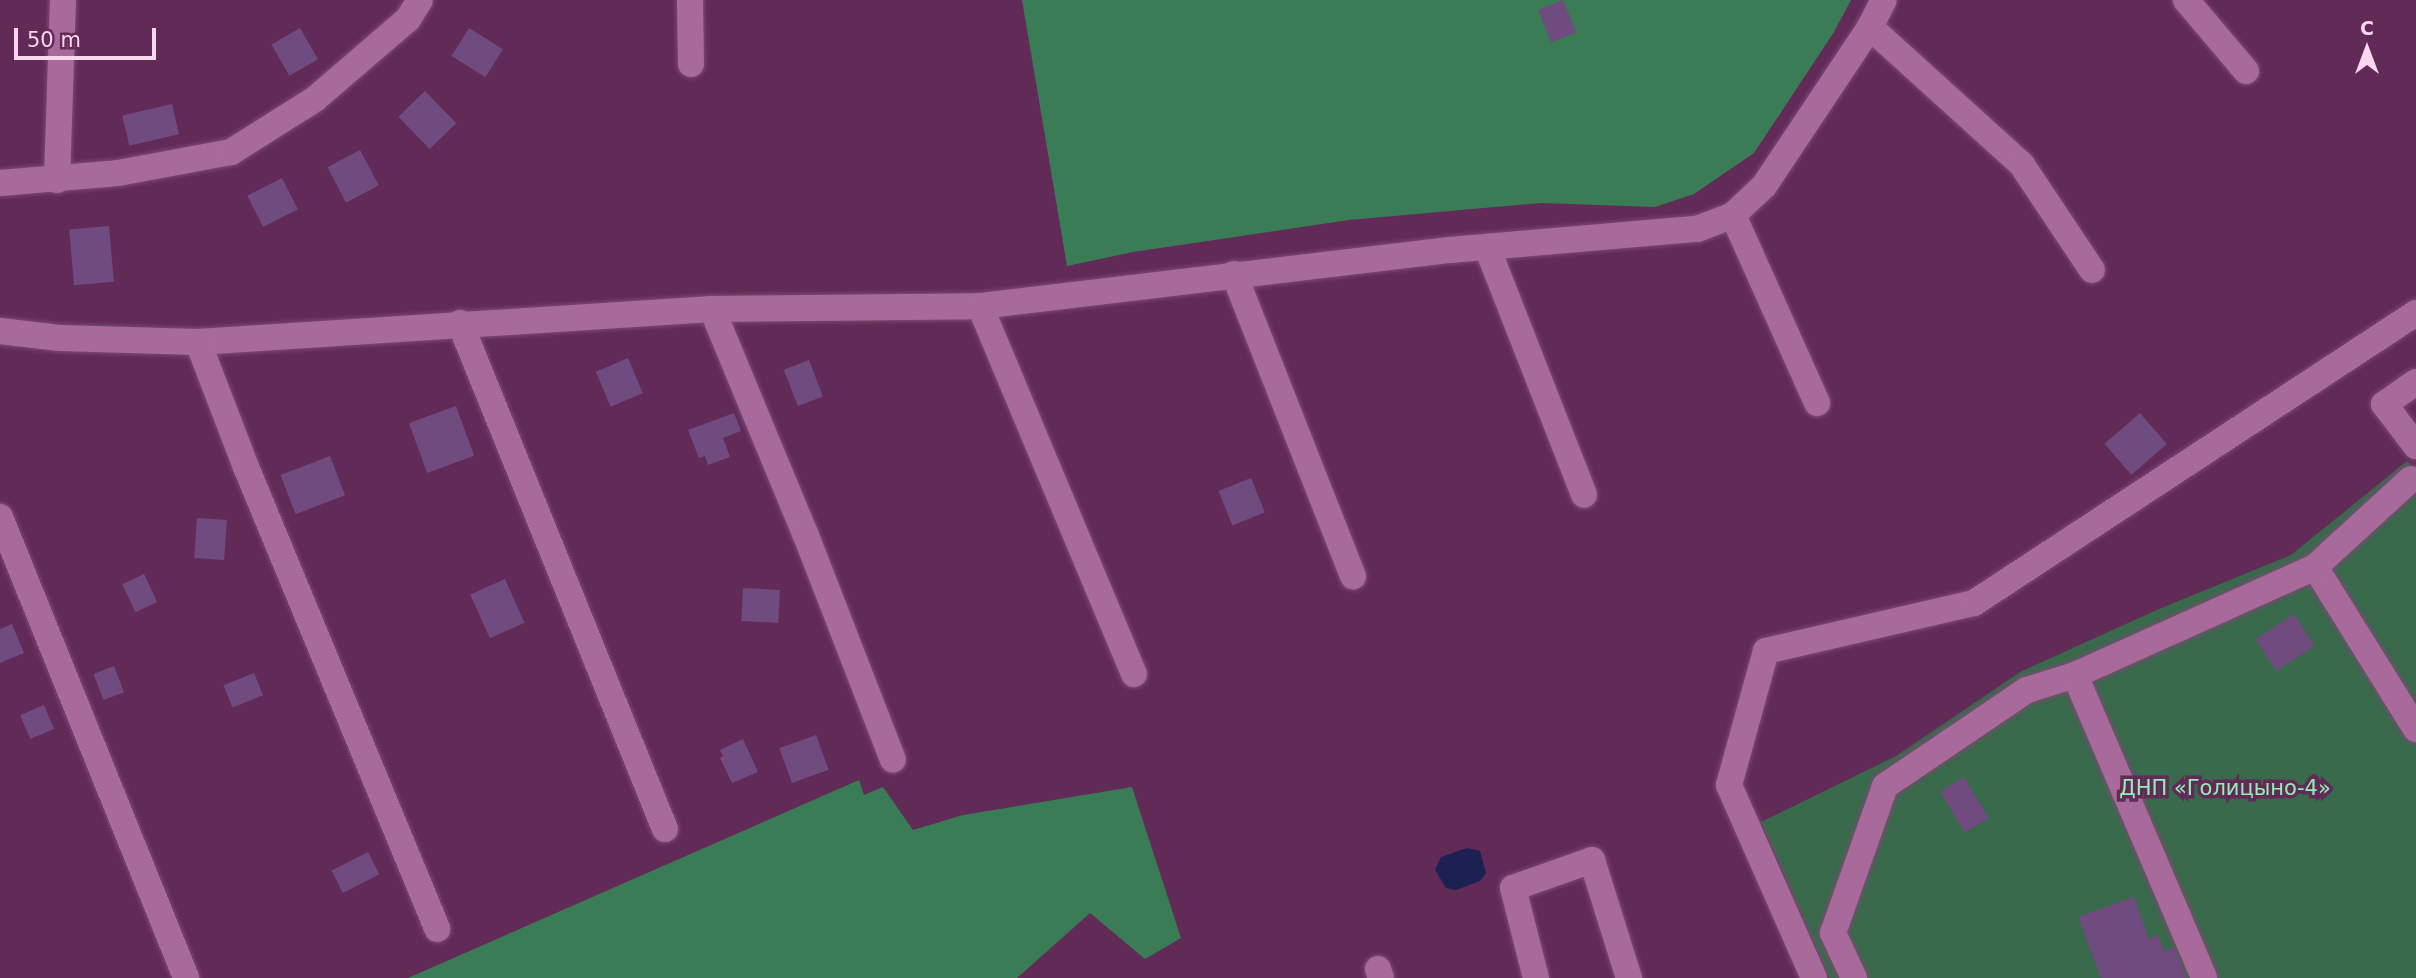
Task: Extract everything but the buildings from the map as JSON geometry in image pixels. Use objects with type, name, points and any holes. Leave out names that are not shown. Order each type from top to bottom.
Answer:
[{"type":"street","points":[[57,180],[63,0]]},
{"type":"street","points":[[0,183],[118,173],[231,152],[315,99],[408,19],[420,0]]},
{"type":"street","points":[[690,0],[691,64]]},
{"type":"street","points":[[0,331],[60,338],[198,342],[460,323],[712,309],[980,306],[1234,274],[1487,247],[1697,229],[1732,215],[1764,186],[1870,27],[1884,0]]},
{"type":"street","points":[[2186,0],[2246,71]]},
{"type":"street","points":[[1870,27],[2022,165],[2092,270]]},
{"type":"street","points":[[1732,215],[1817,403]]},
{"type":"street","points":[[1487,247],[1584,495]]},
{"type":"street","points":[[1234,274],[1353,576]]},
{"type":"street","points":[[980,306],[1134,674]]},
{"type":"street","points":[[712,309],[805,533],[893,760]]},
{"type":"street","points":[[1814,978],[1729,785],[1766,651],[1974,603],[2416,313]]},
{"type":"street","points":[[460,323],[666,829]]},
{"type":"street","points":[[198,342],[437,929]]},
{"type":"street","points":[[2416,382],[2384,404],[2416,446]]},
{"type":"street","points":[[1854,978],[1833,933],[1885,786],[2027,690],[2075,675],[2315,567],[2412,479]]},
{"type":"street","points":[[0,517],[186,978]]},
{"type":"street","points":[[2315,567],[2416,729]]},
{"type":"street","points":[[2075,675],[2204,978]]},
{"type":"street","points":[[1536,978],[1513,888],[1592,860],[1629,978]]},
{"type":"green space","points":[[1022,0],[1851,0],[1834,32],[1754,153],[1694,194],[1655,207],[1541,203],[1349,220],[1133,252],[1067,266]]},
{"type":"green space","name":"ДНП «Голицыно-4»","points":[[2407,461],[2416,473],[2416,978],[1829,978],[1761,822],[1896,756],[2020,672],[2159,609],[2291,555]]},
{"type":"green space","points":[[859,780],[864,795],[883,787],[913,830],[963,815],[1132,787],[1181,938],[1145,959],[1090,913],[1017,978],[408,978]]},
{"type":"shaded area","points":[[1467,848],[1480,851],[1486,873],[1480,881],[1456,890],[1446,888],[1435,870],[1441,857]]}]
